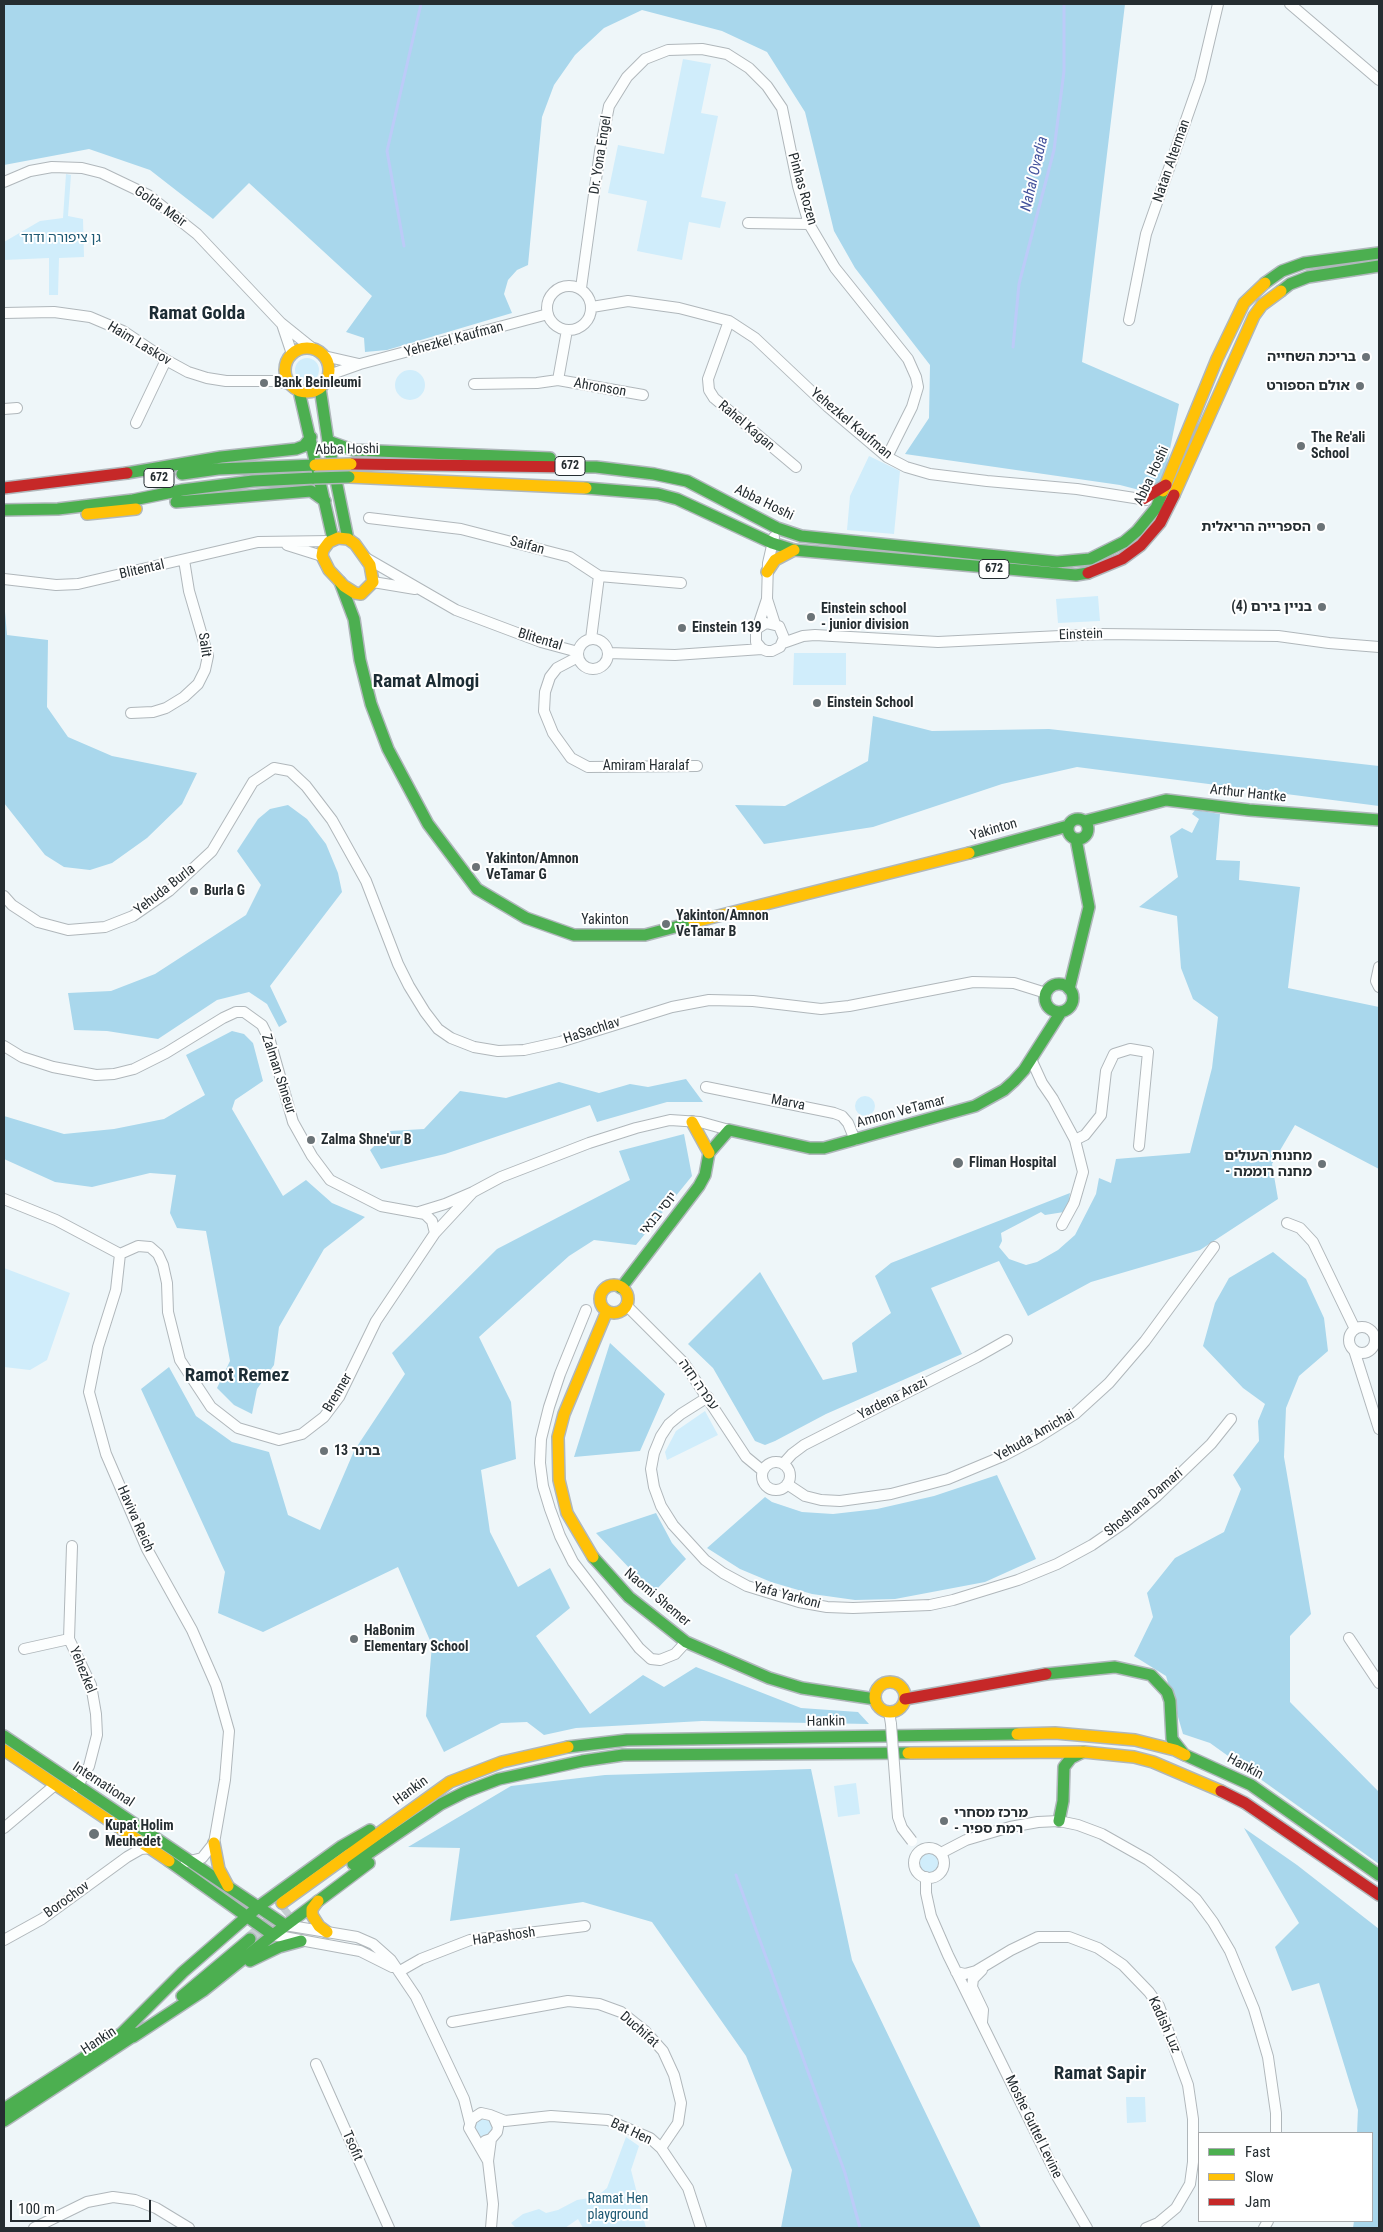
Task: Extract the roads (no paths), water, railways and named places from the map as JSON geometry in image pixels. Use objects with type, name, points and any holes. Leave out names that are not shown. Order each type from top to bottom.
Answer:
[{"type":"main road","name":"Abba Hoshi","points":[[4,489],[76,489],[127,484],[218,469],[315,465],[596,466],[654,474],[687,481],[777,528],[801,536],[987,556],[1074,562],[1090,559],[1113,549],[1137,531],[1156,508],[1168,484],[1217,360],[1244,303],[1263,285],[1282,271],[1304,264],[1379,253]]},
{"type":"main road","name":"Abba Hoshi","points":[[4,510],[58,509],[133,500],[216,485],[314,478],[596,488],[658,494],[677,499],[772,543],[794,550],[1076,576],[1096,571],[1122,559],[1141,545],[1156,529],[1168,510],[1254,316],[1262,305],[1290,284],[1308,277],[1379,266]]},
{"type":"main road","points":[[299,391],[306,392],[320,388],[329,376],[328,362],[324,356],[312,348],[305,348],[292,354],[285,367],[288,378],[299,391],[311,437],[332,540]]},
{"type":"main road","points":[[320,388],[328,441],[348,540],[366,558],[373,572],[373,582],[361,594],[349,590],[340,582],[329,570],[322,556],[323,550],[332,540],[338,538],[348,540]]},
{"type":"main road","points":[[4,489],[111,476],[221,457],[296,449],[304,446],[311,437]]},
{"type":"main road","points":[[328,441],[353,450],[530,455],[573,460],[596,466]]},
{"type":"main road","points":[[1138,498],[1154,494],[1168,484]]},
{"type":"main road","points":[[58,509],[89,514],[110,513],[189,499],[311,492],[316,493],[325,501]]},
{"type":"main road","points":[[767,572],[775,560],[785,553],[794,550]]},
{"type":"main road","name":"Yakinton","points":[[340,582],[354,619],[360,660],[371,704],[388,749],[428,824],[454,861],[477,889],[526,918],[574,935],[645,936],[708,918],[960,856],[1032,835],[1079,831]]},
{"type":"main road","name":"Yakinton","points":[[354,619],[361,594]]},
{"type":"main road","name":"Arthur Hantke","points":[[1079,831],[1114,812],[1166,800],[1249,810],[1379,820]]},
{"type":"main road","points":[[1064,986],[1073,967],[1089,907],[1082,867],[1079,831]]},
{"type":"main road","points":[[1052,986],[1064,986],[1073,996],[1072,1005],[1056,1011],[1045,1002],[1046,993],[1052,986]]},
{"type":"main road","name":"Amnon VeTamar","points":[[729,1130],[810,1148],[824,1148],[954,1113],[983,1102],[1004,1090],[1024,1070],[1048,1030],[1056,1011]]},
{"type":"main road","points":[[692,1122],[709,1153]]},
{"type":"main road","name":"יוסי בנאי","points":[[621,1288],[699,1186],[705,1175],[709,1153],[729,1130]]},
{"type":"main road","points":[[613,1286],[621,1288],[628,1298],[626,1305],[620,1312],[607,1311],[600,1300],[602,1292],[613,1286]]},
{"type":"main road","name":"Naomi Shemer","points":[[607,1311],[575,1385],[558,1437],[556,1457],[564,1502],[573,1526],[583,1542],[610,1579],[657,1620],[686,1642],[742,1668],[802,1688],[875,1699]]},
{"type":"main road","points":[[905,1699],[1010,1679],[1074,1670],[1115,1667],[1151,1675],[1157,1679],[1167,1692],[1172,1739],[1177,1747],[1186,1755]]},
{"type":"main road","points":[[890,1682],[899,1686],[905,1699],[900,1708],[890,1718],[881,1710],[875,1699],[880,1686],[890,1682]]},
{"type":"main road","points":[[1135,1740],[1146,1739],[1159,1734],[1167,1727],[1170,1718]]},
{"type":"main road","name":"Hankin","points":[[1379,1875],[1251,1785],[1163,1746],[1135,1740],[1055,1733],[627,1740],[578,1745],[533,1754],[495,1764],[450,1782],[285,1905],[441,1804],[465,1792],[500,1779],[545,1768],[623,1755],[1039,1751],[1084,1752],[1134,1757],[1153,1762],[1218,1789],[1245,1803],[1379,1895]]},
{"type":"main road","name":"International","points":[[4,1736],[192,1862],[229,1889],[286,1925]]},
{"type":"main road","name":"International","points":[[4,1750],[152,1848],[213,1894],[273,1935]]},
{"type":"main road","points":[[1039,1751],[1048,1757],[1054,1766],[1055,1801],[1059,1821]]},
{"type":"main road","points":[[1059,1821],[1063,1801],[1064,1767],[1071,1758],[1084,1752]]},
{"type":"main road","points":[[127,2035],[140,2017],[183,1972],[258,1907],[342,1846],[450,1782]]},
{"type":"main road","points":[[217,1980],[384,1851],[441,1804]]},
{"type":"main road","points":[[214,1843],[219,1869],[229,1889]]},
{"type":"main road","points":[[241,1897],[261,1896],[285,1887]]},
{"type":"main road","points":[[213,1894],[225,1910],[228,1921],[226,1930],[216,1943]]},
{"type":"main road","points":[[320,1899],[312,1909],[312,1915],[319,1926],[327,1932]]},
{"type":"main road","name":"Hankin","points":[[4,2121],[127,2035],[247,1936]]},
{"type":"main road","points":[[127,2035],[217,1980],[259,1957],[301,1941]]},
{"type":"main road","name":"Hankin","points":[[4,2109],[127,2035]]},
{"type":"street","name":"Natan Alterman","points":[[1129,320],[1146,234],[1200,80],[1218,4]]},
{"type":"street","points":[[1290,4],[1379,80]]},
{"type":"street","name":"Pinhas Rozen","points":[[668,50],[702,49],[727,54],[749,68],[767,86],[782,108],[798,186],[810,224],[835,268],[908,359],[916,377],[918,387],[912,407],[887,457]]},
{"type":"street","name":"Dr. Yona Engel","points":[[581,288],[600,151],[609,106],[626,77],[645,58],[668,50]]},
{"type":"street","name":"Golda Meir","points":[[4,182],[30,171],[52,167],[82,168],[102,173],[148,195],[197,234],[281,323],[312,348]]},
{"type":"street","points":[[748,223],[810,224]]},
{"type":"street","points":[[566,285],[581,288],[591,300],[592,307],[587,322],[574,330],[567,330],[555,325],[548,314],[548,299],[553,292],[566,285]]},
{"type":"street","name":"Yehezkel Kaufman","points":[[592,307],[628,300],[679,308],[729,321],[756,338],[828,407],[887,457],[906,467],[930,474],[1077,489],[1138,498],[1149,501],[1156,508]]},
{"type":"street","name":"Haim Laskov","points":[[4,313],[54,312],[90,317],[123,331],[166,360],[188,372],[207,378],[226,381],[274,381],[288,378]]},
{"type":"street","name":"Yehezkel Kaufman","points":[[329,376],[360,364],[548,314]]},
{"type":"street","name":"Rahel Kagan","points":[[729,321],[708,379],[709,390],[714,398],[796,467]]},
{"type":"street","name":"Golda Meir","points":[[281,323],[292,354]]},
{"type":"street","name":"Ahronson","points":[[558,380],[567,330]]},
{"type":"street","name":"Yehezkel Kaufman","points":[[324,356],[360,364]]},
{"type":"street","points":[[136,423],[166,360]]},
{"type":"street","name":"Ahronson","points":[[474,384],[537,383],[558,380],[643,394]]},
{"type":"street","points":[[4,409],[17,408]]},
{"type":"street","points":[[1138,498],[1146,508],[1148,520]]},
{"type":"street","points":[[1156,508],[1158,518],[1156,529]]},
{"type":"street","name":"Saifan","points":[[369,518],[461,529],[570,558],[599,576],[681,583]]},
{"type":"street","points":[[762,649],[756,642],[757,633],[767,599],[767,572],[772,543],[777,528]]},
{"type":"street","name":"Blitental","points":[[4,579],[56,586],[78,584],[258,542],[332,540]]},
{"type":"street","name":"Blitental","points":[[278,542],[322,556]]},
{"type":"street","name":"Blitental","points":[[366,558],[456,610],[578,654]]},
{"type":"street","name":"Salit","points":[[131,713],[152,712],[166,708],[184,697],[198,684],[205,670],[208,656],[190,591],[184,560]]},
{"type":"street","points":[[591,639],[599,576]]},
{"type":"street","name":"Blitental","points":[[373,582],[421,590]]},
{"type":"street","points":[[608,653],[675,655],[762,649],[772,651],[783,643],[784,634],[775,624],[767,599]]},
{"type":"street","points":[[728,652],[744,645],[766,623],[775,624]]},
{"type":"street","name":"Einstein","points":[[783,643],[803,636],[815,635],[938,642],[1101,634],[1278,636],[1379,647]]},
{"type":"street","points":[[591,639],[601,641],[607,648],[608,653],[602,666],[592,669],[583,665],[578,654],[582,643],[591,639]]},
{"type":"street","name":"Amiram Haralaf","points":[[578,654],[557,668],[550,677],[545,692],[544,711],[553,733],[571,758],[588,767],[697,766]]},
{"type":"street","name":"Yehuda Burla","points":[[4,896],[12,905],[38,922],[68,930],[106,927],[132,916],[169,891],[212,851],[253,782],[274,768],[290,771]]},
{"type":"street","name":"HaSachlav","points":[[290,771],[306,786],[332,820],[366,881],[398,964],[421,1006],[438,1029],[451,1038],[474,1047],[498,1051],[524,1050],[560,1042],[672,1007],[709,1000],[754,1001],[821,1009],[849,1006],[973,982],[1014,983],[1046,993]]},
{"type":"street","points":[[1379,967],[1376,981],[1379,987]]},
{"type":"street","name":"Zalman Shneur","points":[[4,1046],[22,1057],[53,1067],[96,1075],[114,1074],[134,1069],[166,1053],[223,1018],[236,1012],[244,1012],[262,1025],[270,1041],[293,1122],[312,1156],[330,1180],[381,1206],[419,1212],[474,1192],[501,1176],[599,1140],[670,1120],[692,1122],[729,1130]]},
{"type":"street","points":[[1075,1140],[1085,1135],[1101,1115],[1106,1071],[1114,1054],[1130,1049],[1148,1052],[1139,1146]]},
{"type":"street","points":[[1031,1059],[1042,1083],[1053,1099],[1075,1140],[1083,1172],[1074,1203],[1062,1225]]},
{"type":"street","name":"Marva","points":[[706,1087],[834,1113],[842,1116],[848,1123],[855,1140]]},
{"type":"street","name":"Brenner","points":[[120,1254],[138,1246],[150,1247],[158,1254],[163,1265],[167,1283],[168,1312],[180,1360],[211,1408],[238,1428],[279,1440],[302,1434],[324,1418],[339,1397],[376,1321],[435,1233],[474,1192]]},
{"type":"street","points":[[4,1199],[56,1220],[120,1254]]},
{"type":"street","points":[[419,1212],[429,1217],[435,1233]]},
{"type":"street","points":[[1287,1223],[1300,1228],[1310,1238],[1341,1296],[1375,1337],[1374,1347],[1365,1360],[1363,1380]]},
{"type":"street","name":"Yehuda Amichai","points":[[787,1484],[805,1496],[821,1500],[840,1501],[891,1494],[948,1479],[1003,1456],[1032,1441],[1075,1414],[1109,1383],[1145,1341],[1214,1247]]},
{"type":"street","name":"Haviva Reich","points":[[120,1254],[116,1290],[98,1346],[89,1392],[106,1454],[147,1549],[192,1630],[223,1707],[229,1731],[225,1780],[214,1843]]},
{"type":"street","name":"עפרה חזה","points":[[626,1305],[684,1363],[746,1457],[763,1470]]},
{"type":"street","points":[[586,1310],[560,1374],[541,1439],[540,1463],[543,1486],[560,1536],[573,1562],[639,1648],[651,1659],[660,1660],[675,1654],[686,1642]]},
{"type":"street","points":[[1368,1330],[1350,1333],[1349,1341],[1354,1350],[1379,1429]]},
{"type":"street","name":"Yardena Arazi","points":[[783,1464],[804,1445],[977,1358],[1007,1340]]},
{"type":"street","points":[[1354,1350],[1361,1353],[1374,1347]]},
{"type":"street","name":"Yafa Yarkoni","points":[[708,1398],[681,1414],[669,1424],[661,1436],[654,1453],[652,1469],[654,1487],[661,1506],[678,1531],[704,1560],[747,1586],[799,1602],[827,1607],[853,1608],[930,1605]]},
{"type":"street","name":"Shoshana Damari","points":[[930,1605],[990,1590],[1018,1580],[1057,1564],[1092,1545],[1124,1523],[1157,1496],[1211,1444],[1231,1419]]},
{"type":"street","points":[[774,1462],[783,1464],[790,1476],[787,1484],[776,1490],[767,1487],[762,1480],[765,1467],[774,1462]]},
{"type":"street","name":"Yehezkel","points":[[72,1546],[69,1639],[91,1685],[96,1714],[97,1736],[88,1766],[77,1786]]},
{"type":"street","points":[[1349,1638],[1379,1683]]},
{"type":"street","name":"Yehezkel","points":[[24,1650],[69,1639]]},
{"type":"street","points":[[890,1718],[898,1818],[902,1828],[921,1851]]},
{"type":"street","points":[[4,1828],[55,1785]]},
{"type":"street","points":[[941,1853],[966,1840],[1010,1827],[1038,1822],[1059,1821],[1078,1825],[1102,1834],[1148,1860],[1196,1899],[1213,1922],[1230,1951],[1254,2009],[1268,2057],[1276,2113],[1276,2132]]},
{"type":"street","points":[[123,1829],[130,1844],[127,1857]]},
{"type":"street","points":[[162,1856],[181,1862],[192,1862],[205,1855],[214,1843]]},
{"type":"street","name":"Borochov","points":[[4,1940],[42,1918],[127,1857],[141,1849],[152,1848]]},
{"type":"street","points":[[929,1848],[941,1853],[944,1862],[942,1870],[935,1876],[926,1877],[919,1873],[915,1866],[916,1858],[921,1851],[929,1848]]},
{"type":"street","name":"Moshe Guttel Levine","points":[[926,1877],[926,1893],[931,1916],[948,1955],[1058,2178],[1086,2228]]},
{"type":"street","points":[[286,1925],[357,1937],[373,1944],[391,1960],[411,1988]]},
{"type":"street","name":"HaPashosh","points":[[400,1971],[421,1960],[470,1940],[585,1926]]},
{"type":"street","points":[[273,1935],[360,1950],[400,1971]]},
{"type":"street","name":"Kadish Luz","points":[[956,1972],[970,1973],[1038,1937],[1069,1937],[1098,1948],[1123,1965],[1139,1980],[1159,2006],[1188,2085],[1193,2119],[1193,2162],[1190,2184],[1176,2208],[1158,2223],[1146,2228]]},
{"type":"street","points":[[421,1960],[412,1972],[409,1982],[464,2099],[470,2123],[470,2133],[477,2140],[488,2161]]},
{"type":"street","name":"Moshe Guttel Levine","points":[[982,2025],[983,2010],[972,1987],[973,1979],[987,1964]]},
{"type":"street","name":"Duchifat","points":[[452,2022],[568,2001],[599,2004],[621,2012],[645,2031],[663,2051],[674,2075],[681,2104],[678,2123],[661,2148]]},
{"type":"street","name":"Tsofit","points":[[316,2064],[389,2228]]},
{"type":"street","points":[[464,2099],[481,2113],[494,2118],[498,2127],[488,2161],[493,2204],[491,2228]]},
{"type":"street","points":[[470,2123],[476,2115],[481,2113]]},
{"type":"street","name":"Bat Hen","points":[[494,2118],[509,2121],[551,2116],[608,2120],[650,2138],[661,2148],[688,2188],[701,2228]]},
{"type":"street","points":[[477,2140],[486,2141],[509,2121]]},
{"type":"street","points":[[34,2228],[87,2202],[113,2197],[136,2200],[156,2208],[189,2228]]},
{"type":"waterway","points":[[404,246],[387,151],[421,4]]},
{"type":"waterway","name":"Nahal Ovadia","points":[[1013,347],[1019,284],[1054,150],[1064,71],[1064,4]]},
{"type":"waterway","points":[[736,1875],[845,2173],[860,2228]]},
{"type":"tunnel","points":[[250,1939],[288,1908]]},
{"type":"place","name":"בריכת השחייה","points":[[1366,357]]},
{"type":"place","name":"Bank Beinleumi","points":[[264,383]]},
{"type":"place","name":"אולם הספורט","points":[[1360,386]]},
{"type":"place","name":"The Re'ali School","points":[[1301,446]]},
{"type":"place","name":"הספרייה הריאלית","points":[[1321,527]]},
{"type":"place","name":"בניין בירם (4)","points":[[1322,607]]},
{"type":"place","name":"Einstein school - junior division","points":[[811,617]]},
{"type":"place","name":"Einstein 139","points":[[682,628]]},
{"type":"place","name":"Einstein School","points":[[817,703]]},
{"type":"place","name":"Yakinton/Amnon VeTamar G","points":[[476,867]]},
{"type":"place","name":"Burla G","points":[[194,891]]},
{"type":"place","name":"Yakinton/Amnon VeTamar B","points":[[666,924]]},
{"type":"place","name":"Zalma Shne'ur B","points":[[311,1140]]},
{"type":"place","name":"Fliman Hospital","points":[[958,1163]]},
{"type":"place","name":"מחנות העולים - מחנה רוממה","points":[[1322,1164]]},
{"type":"place","name":"ברנר 13","points":[[324,1451]]},
{"type":"place","name":"HaBonim Elementary School","points":[[354,1639]]},
{"type":"place","name":"מרכז מסחרי - רמת ספיר","points":[[944,1821]]},
{"type":"place","name":"Kupat Holim Meuhedet","points":[[94,1834]]},
{"type":"district","name":"Ramat Golda","points":[[197,314]]},
{"type":"district","name":"Ramat Almogi","points":[[426,682]]},
{"type":"district","name":"Ramot Remez","points":[[237,1376]]},
{"type":"district","name":"Ramat Sapir","points":[[1100,2074]]},
{"type":"park label","name":"גן ציפורה ודוד","points":[[61,238]]},
{"type":"park label","name":"Ramat Hen playground","points":[[618,2208]]}]
